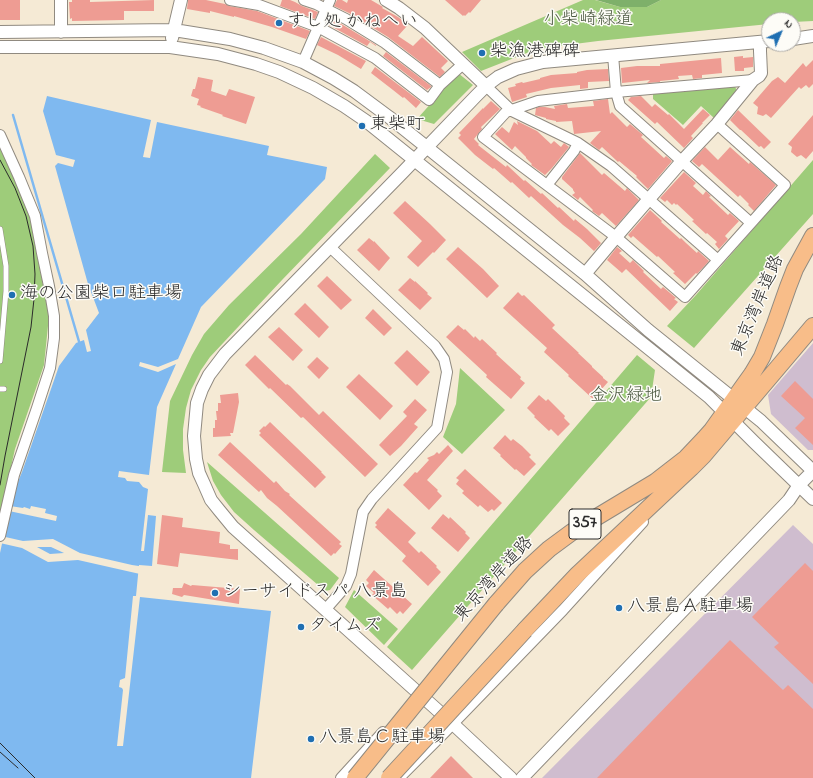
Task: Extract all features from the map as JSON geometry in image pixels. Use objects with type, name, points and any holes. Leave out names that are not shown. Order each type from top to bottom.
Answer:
[{"type":"highway","name":"東京湾岸道路","points":[[739,403],[752,374],[762,357],[788,287],[813,236]]},
{"type":"highway","name":"東京湾岸道路","points":[[389,778],[578,574],[691,468],[739,403],[813,326]]},
{"type":"highway","name":"東京湾岸道路","points":[[355,778],[524,571],[549,549],[572,532],[646,488],[676,466],[697,447],[712,430],[728,417]]},
{"type":"street","points":[[61,0],[61,32]]},
{"type":"street","points":[[170,47],[181,0]]},
{"type":"street","points":[[230,0],[259,5],[318,27],[375,58],[429,100],[440,85],[463,64]]},
{"type":"street","points":[[304,0],[328,5],[346,19],[385,43],[440,85]]},
{"type":"street","points":[[386,0],[425,28],[512,111],[578,143],[611,166],[718,260]]},
{"type":"street","points":[[303,62],[328,5]]},
{"type":"street","points":[[0,32],[174,30],[217,37],[270,50],[303,62],[333,78],[349,88],[427,147],[585,274],[648,330],[739,403],[813,471],[799,485],[784,496],[512,778],[233,527],[211,500],[199,473],[194,436],[197,403],[209,375],[224,354],[330,247],[415,160],[427,147],[486,86],[498,77],[516,69],[543,62],[761,42]]},
{"type":"street","points":[[801,37],[813,36]]},
{"type":"street","points":[[375,58],[385,43]]},
{"type":"street","points":[[0,47],[170,47],[212,53],[238,59],[279,72],[302,82],[355,113],[708,397],[813,499]]},
{"type":"street","points":[[585,274],[682,161],[717,124],[753,80],[759,76],[761,73],[761,50]]},
{"type":"street","points":[[613,55],[616,92],[620,106],[751,223]]},
{"type":"street","points":[[717,124],[786,185],[685,298],[616,237],[483,138],[506,112],[538,101],[616,92],[753,80]]},
{"type":"street","points":[[0,135],[35,216],[54,316],[54,338],[50,368],[14,475],[0,536]]},
{"type":"street","points":[[547,185],[578,143]]},
{"type":"street","points":[[325,610],[346,586],[351,574],[363,512],[372,499],[437,428],[447,372],[444,359],[435,346],[330,247]]},
{"type":"street","points":[[399,778],[563,610],[691,468]]},
{"type":"street","points":[[522,778],[789,500],[799,485]]},
{"type":"street","points":[[341,778],[418,693]]},
{"type":"lane","points":[[0,229],[6,266],[6,291],[0,361]]},
{"type":"lane","points":[[0,291],[6,291]]},
{"type":"shaded area","points":[[813,343],[813,450],[808,450],[771,414],[768,395]]},
{"type":"shaded area","points":[[793,525],[813,544],[813,778],[542,778]]},
{"type":"green space","name":"小柴崎緑道","points":[[583,0],[595,0],[620,7],[647,7],[661,0],[813,0],[813,21],[801,22],[801,12],[761,12],[761,25],[551,47],[532,51],[481,71],[462,52]]},
{"type":"green space","points":[[596,0],[661,0],[647,7],[620,7]]},
{"type":"green space","points":[[458,73],[473,85],[434,124],[417,119]]},
{"type":"green space","points":[[735,86],[738,95],[714,118],[701,106],[683,125],[653,99],[653,93]]},
{"type":"green space","points":[[0,146],[30,216],[49,316],[44,365],[15,449],[0,516]]},
{"type":"green space","points":[[375,154],[390,168],[282,280],[210,357],[201,370],[191,390],[186,408],[183,429],[183,450],[186,473],[162,472],[170,401],[204,334],[229,305],[301,234]]},
{"type":"green space","name":"金沢緑地","points":[[813,160],[813,214],[694,348],[667,326],[696,295]]},
{"type":"green space","name":"金沢緑地","points":[[637,355],[655,370],[651,397],[412,670],[387,647]]},
{"type":"green space","points":[[460,368],[505,410],[462,454],[443,437],[456,404]]},
{"type":"green space","points":[[207,462],[339,578],[330,590],[325,591],[234,512],[221,495],[213,481]]},
{"type":"green space","points":[[354,590],[398,629],[384,645],[345,607]]},
{"type":"water","points":[[47,96],[151,120],[143,157],[150,158],[157,122],[269,146],[267,155],[327,167],[325,179],[201,307],[178,359],[158,367],[140,362],[139,366],[158,372],[176,364],[157,407],[149,475],[119,471],[118,477],[125,478],[127,481],[139,482],[143,487],[148,489],[141,551],[144,551],[148,515],[156,516],[152,566],[139,565],[136,596],[133,596],[125,678],[120,680],[119,687],[123,690],[117,746],[123,746],[140,597],[271,611],[251,778],[0,778],[0,553],[9,511],[56,521],[57,516],[45,513],[46,509],[31,506],[30,509],[10,506],[11,499],[59,366],[76,343],[84,340],[87,352],[91,351],[86,330],[99,313],[88,284],[55,166],[58,163],[73,167],[75,160],[56,155],[43,111]]},
{"type":"pier","points":[[1,536],[23,541],[53,539],[80,553],[152,568],[141,567],[140,574],[78,560],[48,562],[22,548],[0,543]],"holes":[[[37,547],[51,547],[64,553],[50,554]]]},
{"type":"building","points":[[0,0],[20,0],[20,20],[0,20]]},
{"type":"building","points":[[72,0],[90,0],[90,2],[154,0],[154,11],[124,11],[124,20],[72,21],[72,18],[70,19],[69,2],[72,2]]},
{"type":"building","points":[[188,0],[206,0],[257,11],[310,31],[306,39],[234,16],[210,11],[210,13],[187,9]]},
{"type":"building","points":[[282,0],[290,0],[318,12],[315,19],[280,6]]},
{"type":"building","points":[[337,0],[342,0],[347,3],[348,0],[371,0],[398,17],[406,23],[405,24],[407,26],[398,36],[413,46],[422,37],[448,61],[441,68],[445,72],[440,77],[388,37],[349,13],[334,6]]},
{"type":"building","points":[[445,0],[481,0],[470,13],[469,12],[463,16]]},
{"type":"building","points":[[329,18],[343,25],[376,45],[376,46],[370,42],[367,46],[327,24]]},
{"type":"building","points":[[321,37],[366,61],[361,69],[338,55],[317,45]]},
{"type":"building","points":[[386,52],[431,87],[427,90],[383,56]]},
{"type":"building","points":[[743,56],[743,58],[753,57],[753,67],[744,68],[744,71],[735,71],[734,57]]},
{"type":"building","points":[[721,58],[722,73],[702,75],[702,78],[693,79],[692,75],[678,76],[679,79],[660,82],[647,83],[650,80],[622,83],[621,68],[660,66],[660,64]]},
{"type":"building","points":[[813,60],[813,84],[809,88],[806,85],[801,89],[799,87],[771,118],[766,114],[763,116],[757,114],[758,107],[753,103],[772,81],[778,77],[785,83],[803,63],[806,67]]},
{"type":"building","points":[[375,67],[421,102],[416,108],[404,97],[403,98],[371,73]]},
{"type":"building","points":[[608,69],[609,81],[588,82],[588,88],[580,89],[580,85],[551,88],[526,94],[527,97],[512,102],[508,88],[516,86],[515,84],[540,79],[551,75],[577,73],[587,70]]},
{"type":"building","points":[[198,77],[213,80],[211,91],[226,96],[229,89],[255,97],[246,124],[222,116],[223,115],[197,105],[199,99],[191,96],[193,89],[195,89]]},
{"type":"building","points":[[641,96],[652,107],[655,104],[668,115],[669,114],[684,129],[703,109],[710,115],[691,136],[693,138],[684,148],[657,122],[655,124],[628,100],[631,97]]},
{"type":"building","points":[[608,99],[610,114],[612,112],[627,127],[630,124],[643,135],[641,137],[664,158],[666,156],[672,161],[648,189],[636,177],[637,176],[619,161],[618,162],[602,147],[599,150],[590,143],[601,131],[574,134],[572,121],[556,122],[535,115],[536,108],[539,107],[555,109],[554,106],[567,104],[568,108],[594,106],[593,101]]},
{"type":"building","points":[[491,101],[500,109],[481,127],[482,129],[474,139],[479,144],[478,145],[506,167],[507,165],[524,181],[525,180],[541,194],[542,193],[574,221],[575,219],[587,229],[601,243],[594,251],[531,196],[529,198],[512,182],[511,183],[494,168],[493,169],[475,155],[458,138],[461,135],[459,133]]},
{"type":"building","points":[[738,110],[771,142],[764,149],[761,146],[759,147],[730,120]]},
{"type":"building","points":[[813,115],[813,151],[806,159],[801,155],[797,157],[791,152],[792,147],[788,144]]},
{"type":"building","points":[[517,121],[537,131],[551,144],[554,141],[561,147],[564,143],[569,147],[545,175],[531,165],[532,164],[515,146],[512,150],[495,134],[502,127],[509,133],[514,122],[518,125]]},
{"type":"building","points":[[705,147],[718,160],[730,147],[776,185],[754,211],[740,195],[738,197],[702,164],[699,167],[692,161]]},
{"type":"building","points":[[580,153],[602,175],[604,173],[625,191],[627,188],[639,200],[616,226],[602,213],[599,216],[592,211],[593,210],[580,197],[578,200],[572,195],[575,193],[573,189],[562,179]]},
{"type":"building","points":[[684,172],[696,183],[693,186],[703,195],[706,191],[711,196],[709,197],[728,215],[730,213],[739,221],[725,236],[728,239],[719,249],[715,244],[717,242],[692,221],[694,220],[677,204],[676,205],[674,203],[672,205],[667,200],[665,202],[660,198]]},
{"type":"building","points":[[405,201],[446,240],[418,267],[407,257],[422,241],[393,213]]},
{"type":"building","points":[[650,210],[680,239],[681,238],[697,253],[698,251],[709,261],[685,284],[658,256],[657,257],[633,236],[631,238],[628,235]]},
{"type":"building","points":[[369,238],[374,241],[390,258],[379,271],[357,250]]},
{"type":"building","points":[[458,247],[483,269],[499,286],[487,298],[446,259]]},
{"type":"building","points":[[617,247],[622,251],[619,253],[630,263],[633,260],[661,289],[663,287],[676,298],[674,299],[678,302],[670,311],[626,269],[622,273],[607,260]]},
{"type":"building","points":[[327,276],[352,300],[341,310],[317,286]]},
{"type":"building","points":[[410,278],[432,298],[420,310],[398,290]]},
{"type":"building","points":[[518,292],[522,296],[524,295],[555,325],[552,328],[608,382],[593,399],[544,352],[547,348],[503,308]]},
{"type":"building","points":[[305,303],[329,327],[319,338],[294,314]]},
{"type":"building","points":[[373,309],[392,328],[384,336],[365,318]]},
{"type":"building","points":[[458,325],[464,330],[465,329],[474,338],[475,336],[480,341],[482,339],[521,377],[520,379],[525,383],[511,399],[486,377],[487,375],[446,337]]},
{"type":"building","points":[[279,327],[303,350],[293,361],[268,337]]},
{"type":"building","points":[[407,350],[430,372],[417,386],[394,363]]},
{"type":"building","points":[[255,355],[286,385],[287,384],[290,386],[319,415],[323,411],[378,464],[365,477],[303,417],[301,418],[245,365]]},
{"type":"building","points":[[317,357],[329,368],[319,379],[307,367]]},
{"type":"building","points":[[359,374],[393,406],[380,420],[346,387]]},
{"type":"building","points":[[795,381],[813,399],[813,445],[795,428],[805,418],[781,396]]},
{"type":"building","points":[[238,393],[239,402],[233,433],[230,433],[231,436],[213,437],[213,428],[215,428],[215,420],[217,420],[216,411],[218,411],[218,403],[221,403],[220,395]]},
{"type":"building","points":[[539,395],[546,401],[548,399],[565,416],[564,418],[570,424],[558,436],[551,429],[549,431],[527,408]]},
{"type":"building","points":[[415,399],[427,410],[414,424],[418,427],[390,456],[379,445],[407,416],[403,412]]},
{"type":"building","points":[[270,422],[326,477],[315,488],[259,435],[261,433],[259,431]]},
{"type":"building","points":[[505,435],[511,441],[513,439],[522,446],[531,455],[529,457],[536,464],[524,476],[516,469],[515,470],[493,448]]},
{"type":"building","points":[[230,442],[274,483],[276,481],[285,491],[290,494],[289,495],[341,542],[339,544],[342,546],[335,554],[334,553],[331,556],[267,498],[261,490],[259,492],[218,455]]},
{"type":"building","points":[[448,445],[453,451],[427,480],[442,496],[429,510],[403,485],[429,460],[427,458],[437,452],[439,454]]},
{"type":"building","points":[[465,469],[502,503],[494,511],[492,509],[488,512],[480,505],[478,507],[462,493],[464,491],[456,484],[459,480],[456,478]]},
{"type":"building","points":[[388,508],[416,533],[408,542],[419,553],[421,551],[437,566],[436,567],[441,572],[428,586],[402,561],[406,556],[375,527],[377,525],[375,523]]},
{"type":"building","points":[[443,514],[449,519],[450,517],[466,532],[465,533],[470,538],[458,552],[431,528]]},
{"type":"building","points":[[162,515],[183,518],[182,527],[220,532],[219,543],[230,545],[230,549],[238,549],[238,560],[180,553],[178,567],[157,564]]},
{"type":"building","points":[[805,563],[813,571],[813,684],[774,647],[779,643],[752,617]]},
{"type":"building","points":[[374,570],[412,604],[403,614],[400,611],[397,614],[390,607],[388,609],[372,595],[374,593],[366,586],[369,583],[366,580]]},
{"type":"building","name":"シーサイドスパ 八景島","points":[[184,583],[191,586],[240,589],[239,604],[184,595],[182,597],[172,594],[173,588],[182,588]]},
{"type":"building","points":[[730,640],[783,690],[788,685],[813,709],[813,778],[597,778]]},
{"type":"building","points":[[451,756],[473,778],[430,778]]},
{"type":"waterway","points":[[13,115],[80,345]]},
{"type":"tram line","points":[[0,160],[15,188],[26,216],[33,246],[35,274],[31,327],[0,485]]},
{"type":"tram line","points":[[0,743],[35,778]]},
{"type":"tram line","points":[[0,752],[18,768]]},
{"type":"place","name":"すし処 かねへい","points":[[279,23]]},
{"type":"place","name":"柴漁港碑碑","points":[[482,53]]},
{"type":"place","name":"東柴町","points":[[362,126]]},
{"type":"place","name":"海の公園柴口駐車場","points":[[12,295]]},
{"type":"place","name":"シーサイドスパ 八景島","points":[[215,593]]},
{"type":"place","name":"八景島Ａ駐車場","points":[[619,608]]},
{"type":"place","name":"タイムズ","points":[[301,627]]},
{"type":"place","name":"八景島Ｃ駐車場","points":[[311,739]]}]
